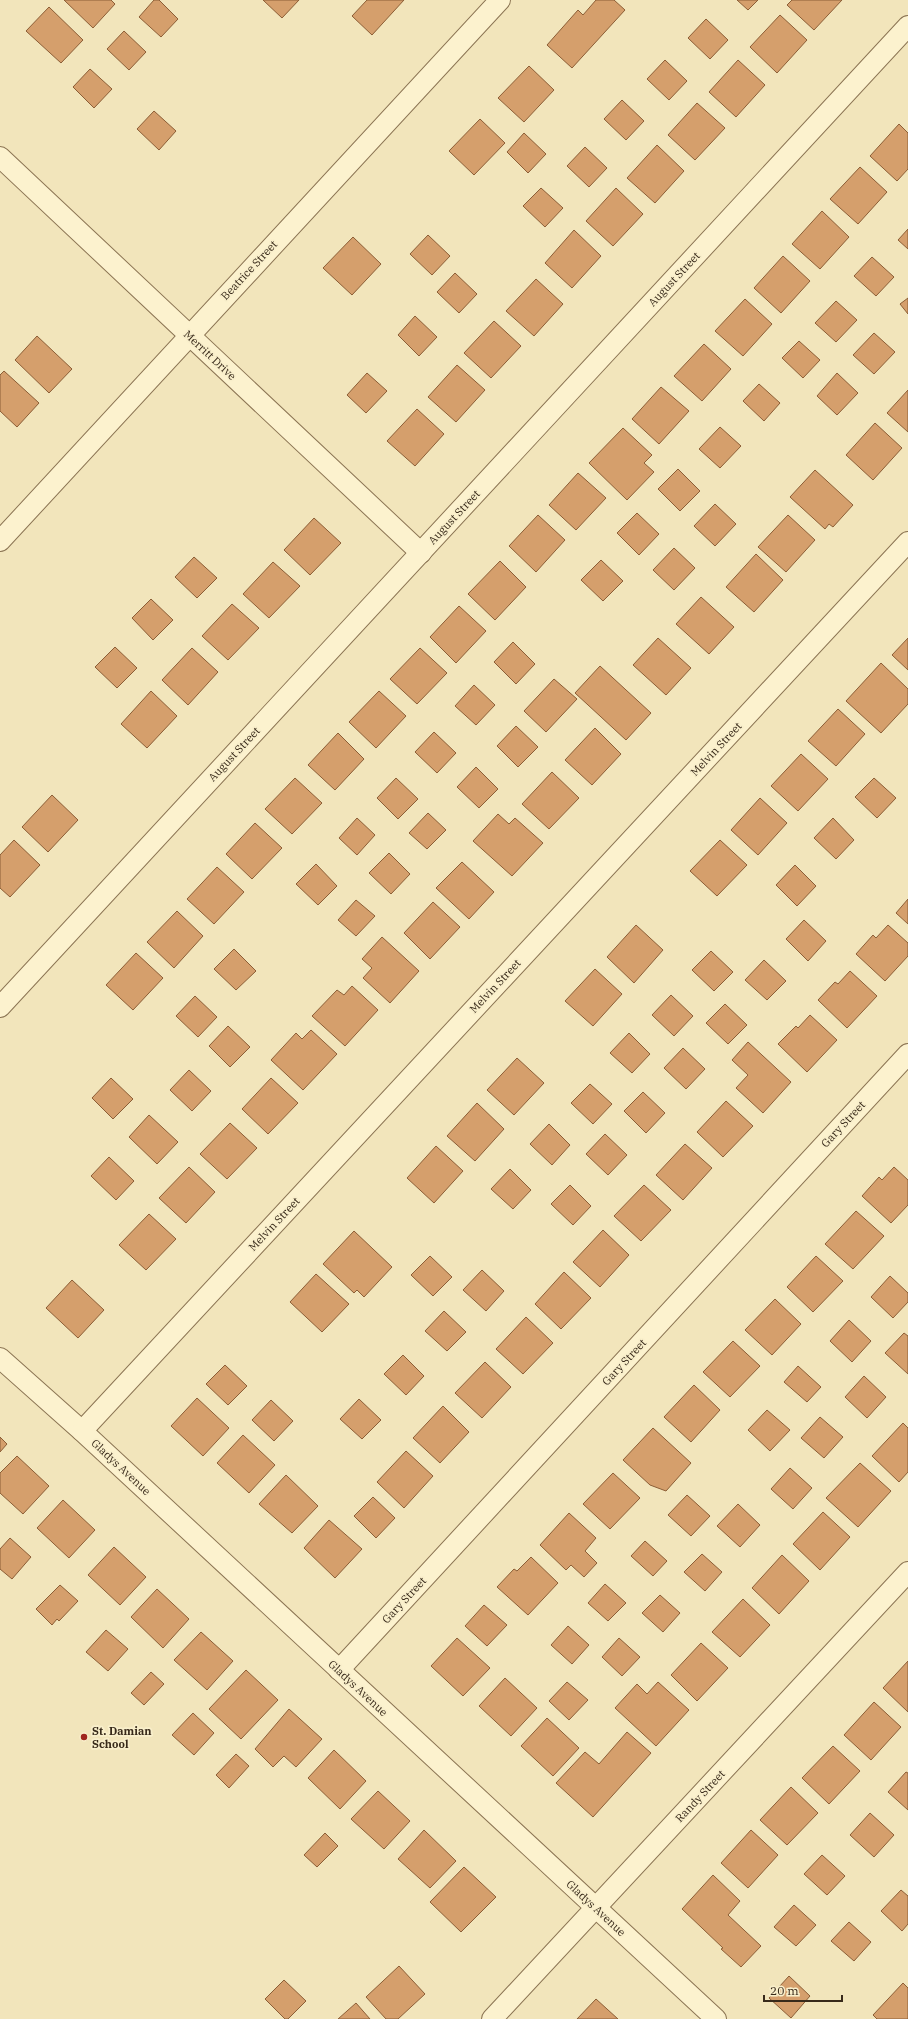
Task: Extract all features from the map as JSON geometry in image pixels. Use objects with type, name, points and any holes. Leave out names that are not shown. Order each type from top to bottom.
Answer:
[{"type":"street","name":"Beatrice Street","points":[[0,541],[500,0]]},
{"type":"street","name":"August Street","points":[[0,1007],[908,26]]},
{"type":"street","name":"Merritt Drive","points":[[0,157],[421,553]]},
{"type":"street","name":"Melvin Street","points":[[82,1431],[908,542]]},
{"type":"street","name":"Gary Street","points":[[339,1670],[908,1054]]},
{"type":"street","name":"Gladys Avenue","points":[[0,1358],[82,1431],[716,2019]]},
{"type":"street","name":"Randy Street","points":[[492,2019],[574,1929],[597,1908],[908,1572]]},
{"type":"building","points":[[64,0],[111,0],[115,4],[93,28]]},
{"type":"building","points":[[154,0],[159,0],[178,19],[161,37],[139,17]]},
{"type":"building","points":[[263,0],[299,0],[282,18]]},
{"type":"building","points":[[367,0],[404,0],[372,35],[352,16]]},
{"type":"building","points":[[596,0],[614,0],[625,10],[572,68],[547,45],[578,10],[583,15]]},
{"type":"building","points":[[737,0],[758,0],[748,10]]},
{"type":"building","points":[[792,0],[842,0],[814,30],[787,5]]},
{"type":"building","points":[[49,7],[83,40],[61,63],[26,31]]},
{"type":"building","points":[[780,15],[807,40],[777,73],[750,47]]},
{"type":"building","points":[[706,19],[728,40],[710,59],[688,38]]},
{"type":"building","points":[[124,31],[146,52],[129,70],[107,49]]},
{"type":"building","points":[[665,60],[687,81],[669,100],[647,79]]},
{"type":"building","points":[[738,60],[765,85],[736,117],[709,92]]},
{"type":"building","points":[[529,66],[554,90],[524,122],[498,98]]},
{"type":"building","points":[[90,69],[112,89],[94,108],[73,87]]},
{"type":"building","points":[[622,100],[644,121],[626,140],[604,119]]},
{"type":"building","points":[[697,103],[725,128],[695,160],[668,135]]},
{"type":"building","points":[[154,111],[176,131],[159,150],[137,129]]},
{"type":"building","points":[[480,119],[505,143],[474,175],[449,151]]},
{"type":"building","points":[[899,124],[908,133],[908,169],[897,181],[870,156]]},
{"type":"building","points":[[524,133],[546,154],[528,173],[507,152]]},
{"type":"building","points":[[657,145],[684,171],[655,203],[627,178]]},
{"type":"building","points":[[585,147],[607,168],[589,187],[567,166]]},
{"type":"building","points":[[860,167],[887,192],[858,224],[830,199]]},
{"type":"building","points":[[541,188],[563,208],[545,227],[523,206]]},
{"type":"building","points":[[616,188],[643,214],[613,246],[586,221]]},
{"type":"building","points":[[822,211],[849,237],[820,269],[792,244]]},
{"type":"building","points":[[908,229],[908,249],[898,240]]},
{"type":"building","points":[[574,230],[601,256],[572,288],[545,263]]},
{"type":"building","points":[[428,235],[450,256],[432,275],[410,254]]},
{"type":"building","points":[[353,237],[381,264],[352,295],[323,268]]},
{"type":"building","points":[[783,256],[810,281],[781,313],[754,288]]},
{"type":"building","points":[[872,257],[894,277],[876,296],[854,276]]},
{"type":"building","points":[[455,273],[477,294],[459,313],[437,292]]},
{"type":"building","points":[[536,279],[563,304],[534,336],[506,311]]},
{"type":"building","points":[[908,298],[908,314],[900,304]]},
{"type":"building","points":[[745,299],[772,324],[743,356],[715,331]]},
{"type":"building","points":[[836,301],[857,320],[836,342],[815,323]]},
{"type":"building","points":[[415,316],[437,337],[419,356],[398,335]]},
{"type":"building","points":[[494,321],[521,346],[491,378],[464,353]]},
{"type":"building","points":[[874,333],[895,352],[874,374],[853,355]]},
{"type":"building","points":[[37,336],[72,369],[49,393],[15,360]]},
{"type":"building","points":[[799,341],[820,360],[803,378],[782,358]]},
{"type":"building","points":[[704,344],[731,369],[702,401],[674,376]]},
{"type":"building","points":[[457,365],[485,390],[456,422],[428,397]]},
{"type":"building","points":[[4,371],[39,403],[17,427],[0,411],[0,375]]},
{"type":"building","points":[[367,373],[387,391],[366,413],[347,395]]},
{"type":"building","points":[[837,373],[858,393],[837,415],[817,396]]},
{"type":"building","points":[[759,384],[780,403],[764,421],[743,401]]},
{"type":"building","points":[[661,387],[689,411],[659,444],[632,419]]},
{"type":"building","points":[[908,390],[908,432],[887,413]]},
{"type":"building","points":[[417,409],[444,434],[415,466],[387,441]]},
{"type":"building","points":[[875,423],[902,448],[873,480],[846,455]]},
{"type":"building","points":[[720,427],[741,446],[720,468],[699,449]]},
{"type":"building","points":[[623,428],[652,455],[644,463],[654,472],[627,500],[589,463]]},
{"type":"building","points":[[678,469],[700,491],[680,511],[658,489]]},
{"type":"building","points":[[815,470],[853,505],[833,527],[829,524],[825,529],[790,497]]},
{"type":"building","points":[[578,473],[606,498],[576,530],[549,505]]},
{"type":"building","points":[[715,504],[736,524],[715,546],[694,526]]},
{"type":"building","points":[[637,513],[659,534],[639,555],[617,533]]},
{"type":"building","points":[[538,515],[565,540],[536,572],[509,546]]},
{"type":"building","points":[[788,515],[815,540],[786,572],[758,547]]},
{"type":"building","points":[[314,518],[341,543],[310,575],[284,550]]},
{"type":"building","points":[[674,548],[695,568],[674,590],[653,570]]},
{"type":"building","points":[[756,554],[783,580],[754,612],[726,587]]},
{"type":"building","points":[[194,557],[217,578],[197,598],[175,577]]},
{"type":"building","points":[[601,560],[623,581],[603,601],[581,580]]},
{"type":"building","points":[[500,561],[526,587],[495,620],[468,594]]},
{"type":"building","points":[[273,562],[300,586],[269,618],[243,594]]},
{"type":"building","points":[[701,597],[734,627],[709,654],[676,624]]},
{"type":"building","points":[[151,599],[173,620],[153,640],[132,618]]},
{"type":"building","points":[[232,604],[259,628],[228,660],[202,636]]},
{"type":"building","points":[[459,606],[486,631],[456,663],[430,637]]},
{"type":"building","points":[[658,638],[691,668],[666,695],[633,665]]},
{"type":"building","points":[[908,638],[908,670],[892,655]]},
{"type":"building","points":[[513,642],[535,664],[516,684],[494,662]]},
{"type":"building","points":[[115,647],[137,668],[117,688],[95,667]]},
{"type":"building","points":[[192,648],[218,672],[188,705],[162,680]]},
{"type":"building","points":[[420,648],[447,673],[417,704],[390,679]]},
{"type":"building","points":[[881,663],[908,689],[908,704],[881,733],[846,701]]},
{"type":"building","points":[[600,666],[651,713],[626,740],[575,693]]},
{"type":"building","points":[[554,679],[577,699],[546,732],[524,711]]},
{"type":"building","points":[[474,685],[495,705],[476,725],[455,706]]},
{"type":"building","points":[[151,691],[177,716],[147,748],[121,724]]},
{"type":"building","points":[[379,691],[406,716],[376,748],[349,722]]},
{"type":"building","points":[[838,709],[865,734],[836,766],[808,741]]},
{"type":"building","points":[[516,726],[538,747],[518,767],[497,746]]},
{"type":"building","points":[[595,728],[621,754],[592,785],[565,760]]},
{"type":"building","points":[[434,732],[456,753],[437,773],[415,752]]},
{"type":"building","points":[[338,733],[364,759],[335,790],[308,765]]},
{"type":"building","points":[[801,754],[828,779],[798,811],[771,786]]},
{"type":"building","points":[[476,767],[498,789],[479,808],[457,787]]},
{"type":"building","points":[[552,772],[579,798],[549,829],[522,804]]},
{"type":"building","points":[[295,778],[322,803],[292,834],[265,809]]},
{"type":"building","points":[[396,778],[418,799],[398,819],[377,798]]},
{"type":"building","points":[[874,778],[896,798],[877,818],[855,797]]},
{"type":"building","points":[[52,795],[78,820],[48,852],[22,827]]},
{"type":"building","points":[[760,798],[787,823],[758,855],[731,830]]},
{"type":"building","points":[[428,813],[446,830],[427,849],[409,833]]},
{"type":"building","points":[[498,814],[509,824],[515,818],[543,843],[512,876],[473,841]]},
{"type":"building","points":[[357,818],[375,835],[357,855],[339,838]]},
{"type":"building","points":[[833,818],[854,840],[836,859],[814,838]]},
{"type":"building","points":[[255,823],[282,848],[252,879],[226,854]]},
{"type":"building","points":[[14,840],[40,865],[10,897],[0,888],[0,855]]},
{"type":"building","points":[[720,840],[747,865],[717,896],[690,871]]},
{"type":"building","points":[[389,853],[410,874],[391,894],[369,873]]},
{"type":"building","points":[[462,862],[494,892],[469,919],[436,888]]},
{"type":"building","points":[[316,864],[337,886],[318,905],[296,884]]},
{"type":"building","points":[[795,865],[816,886],[797,906],[776,885]]},
{"type":"building","points":[[217,867],[244,892],[214,924],[187,899]]},
{"type":"building","points":[[908,899],[908,924],[896,913]]},
{"type":"building","points":[[356,900],[375,916],[356,936],[338,920]]},
{"type":"building","points":[[433,902],[460,927],[430,959],[404,933]]},
{"type":"building","points":[[177,911],[203,936],[174,968],[147,942]]},
{"type":"building","points":[[804,920],[826,941],[808,961],[786,939]]},
{"type":"building","points":[[636,925],[663,950],[634,983],[607,957]]},
{"type":"building","points":[[888,925],[908,943],[908,956],[885,981],[856,954],[873,935],[876,938]]},
{"type":"building","points":[[382,937],[419,971],[390,1003],[363,978],[372,968],[362,959]]},
{"type":"building","points":[[234,949],[256,971],[236,990],[214,969]]},
{"type":"building","points":[[711,951],[733,972],[714,991],[692,970]]},
{"type":"building","points":[[136,953],[163,978],[133,1010],[106,985]]},
{"type":"building","points":[[764,960],[786,981],[767,1000],[745,980]]},
{"type":"building","points":[[595,969],[622,994],[593,1026],[565,1001]]},
{"type":"building","points":[[850,971],[877,996],[847,1028],[818,1000],[835,982],[838,984]]},
{"type":"building","points":[[352,986],[378,1010],[345,1046],[312,1016],[337,990],[344,995]]},
{"type":"building","points":[[671,995],[693,1016],[674,1036],[652,1015]]},
{"type":"building","points":[[195,996],[217,1017],[198,1037],[176,1016]]},
{"type":"building","points":[[725,1004],[747,1025],[728,1044],[706,1023]]},
{"type":"building","points":[[810,1015],[837,1040],[807,1072],[778,1044],[796,1026],[798,1028]]},
{"type":"building","points":[[228,1026],[250,1047],[230,1067],[209,1046]]},
{"type":"building","points":[[311,1030],[337,1054],[303,1090],[271,1060],[296,1033],[302,1039]]},
{"type":"building","points":[[629,1033],[650,1054],[632,1073],[610,1053]]},
{"type":"building","points":[[748,1042],[791,1082],[763,1113],[736,1088],[748,1075],[732,1060]]},
{"type":"building","points":[[683,1048],[705,1069],[686,1089],[664,1068]]},
{"type":"building","points":[[517,1058],[544,1083],[514,1115],[487,1090]]},
{"type":"building","points":[[189,1070],[211,1091],[192,1111],[170,1090]]},
{"type":"building","points":[[111,1078],[133,1099],[113,1119],[92,1098]]},
{"type":"building","points":[[271,1078],[298,1103],[268,1134],[242,1109]]},
{"type":"building","points":[[590,1084],[612,1104],[593,1124],[571,1103]]},
{"type":"building","points":[[643,1092],[665,1113],[646,1133],[624,1111]]},
{"type":"building","points":[[726,1101],[753,1126],[723,1157],[697,1132]]},
{"type":"building","points":[[477,1103],[504,1129],[475,1161],[447,1136]]},
{"type":"building","points":[[149,1115],[178,1142],[157,1164],[129,1137]]},
{"type":"building","points":[[230,1123],[257,1148],[227,1179],[200,1154]]},
{"type":"building","points":[[549,1124],[570,1145],[552,1165],[530,1144]]},
{"type":"building","points":[[605,1134],[627,1155],[608,1175],[586,1154]]},
{"type":"building","points":[[685,1144],[712,1168],[683,1200],[656,1175]]},
{"type":"building","points":[[436,1146],[463,1171],[434,1203],[407,1178]]},
{"type":"building","points":[[109,1157],[134,1181],[116,1200],[91,1176]]},
{"type":"building","points":[[189,1167],[215,1192],[186,1223],[159,1198]]},
{"type":"building","points":[[894,1167],[908,1180],[908,1205],[891,1223],[862,1196],[879,1177],[882,1180]]},
{"type":"building","points":[[510,1169],[531,1190],[513,1209],[491,1189]]},
{"type":"building","points":[[570,1185],[591,1206],[573,1225],[551,1204]]},
{"type":"building","points":[[644,1185],[671,1210],[641,1241],[614,1216]]},
{"type":"building","points":[[856,1211],[884,1236],[853,1269],[825,1244]]},
{"type":"building","points":[[149,1214],[176,1239],[146,1270],[119,1245]]},
{"type":"building","points":[[603,1230],[629,1255],[600,1287],[573,1262]]},
{"type":"building","points":[[354,1231],[392,1267],[364,1297],[357,1290],[354,1293],[323,1264]]},
{"type":"building","points":[[430,1256],[452,1277],[433,1296],[411,1275]]},
{"type":"building","points":[[816,1256],[843,1281],[813,1312],[787,1287]]},
{"type":"building","points":[[482,1270],[504,1291],[486,1311],[463,1290]]},
{"type":"building","points":[[564,1272],[591,1298],[561,1329],[535,1304]]},
{"type":"building","points":[[316,1274],[349,1304],[322,1332],[290,1302]]},
{"type":"building","points":[[890,1276],[908,1293],[908,1302],[893,1318],[871,1297]]},
{"type":"building","points":[[72,1280],[104,1310],[78,1338],[46,1308]]},
{"type":"building","points":[[775,1299],[801,1324],[772,1355],[745,1330]]},
{"type":"building","points":[[444,1311],[466,1332],[447,1351],[425,1331]]},
{"type":"building","points":[[526,1317],[553,1343],[523,1374],[496,1349]]},
{"type":"building","points":[[849,1320],[871,1341],[852,1362],[830,1341]]},
{"type":"building","points":[[904,1333],[908,1336],[908,1374],[885,1353]]},
{"type":"building","points":[[733,1341],[760,1366],[730,1397],[703,1372]]},
{"type":"building","points":[[403,1355],[424,1376],[406,1395],[384,1374]]},
{"type":"building","points":[[485,1362],[511,1387],[482,1418],[455,1393]]},
{"type":"building","points":[[225,1365],[247,1386],[228,1405],[206,1384]]},
{"type":"building","points":[[798,1366],[821,1387],[807,1402],[784,1382]]},
{"type":"building","points":[[864,1376],[886,1397],[867,1418],[845,1397]]},
{"type":"building","points":[[694,1385],[720,1410],[691,1442],[664,1417]]},
{"type":"building","points":[[197,1398],[229,1428],[203,1456],[171,1426]]},
{"type":"building","points":[[359,1399],[381,1420],[362,1439],[340,1419]]},
{"type":"building","points":[[271,1400],[293,1421],[274,1441],[252,1420]]},
{"type":"building","points":[[443,1406],[469,1432],[440,1463],[413,1438]]},
{"type":"building","points":[[767,1410],[790,1430],[770,1451],[748,1430]]},
{"type":"building","points":[[820,1417],[843,1437],[824,1458],[801,1438]]},
{"type":"building","points":[[903,1423],[908,1428],[908,1472],[899,1482],[872,1456]]},
{"type":"building","points":[[653,1428],[691,1463],[666,1491],[650,1485],[623,1460]]},
{"type":"building","points":[[243,1435],[275,1465],[249,1493],[217,1463]]},
{"type":"building","points":[[0,1437],[7,1444],[0,1452]]},
{"type":"building","points":[[406,1451],[433,1476],[404,1508],[377,1482]]},
{"type":"building","points":[[17,1456],[49,1486],[23,1514],[0,1493],[0,1473]]},
{"type":"building","points":[[860,1463],[891,1491],[858,1527],[826,1498]]},
{"type":"building","points":[[790,1468],[812,1488],[793,1509],[771,1489]]},
{"type":"building","points":[[613,1473],[640,1498],[610,1529],[583,1504]]},
{"type":"building","points":[[286,1475],[318,1506],[292,1533],[259,1504]]},
{"type":"building","points":[[687,1495],[710,1516],[691,1536],[668,1515]]},
{"type":"building","points":[[373,1497],[395,1518],[376,1538],[354,1516]]},
{"type":"building","points":[[63,1500],[95,1530],[69,1558],[37,1528]]},
{"type":"building","points":[[738,1504],[760,1525],[740,1547],[717,1526]]},
{"type":"building","points":[[823,1512],[850,1537],[820,1570],[793,1544]]},
{"type":"building","points":[[569,1513],[596,1538],[585,1551],[597,1563],[584,1577],[571,1565],[566,1570],[540,1545]]},
{"type":"building","points":[[329,1520],[362,1549],[335,1578],[304,1548]]},
{"type":"building","points":[[10,1538],[31,1557],[12,1579],[0,1569],[0,1549]]},
{"type":"building","points":[[645,1541],[667,1561],[653,1576],[631,1556]]},
{"type":"building","points":[[114,1547],[146,1577],[120,1605],[88,1575]]},
{"type":"building","points":[[702,1554],[722,1572],[705,1591],[684,1572]]},
{"type":"building","points":[[782,1555],[809,1581],[779,1614],[752,1588]]},
{"type":"building","points":[[531,1557],[558,1583],[528,1615],[497,1587],[514,1569],[517,1571]]},
{"type":"building","points":[[605,1584],[626,1603],[608,1621],[588,1603]]},
{"type":"building","points":[[60,1585],[78,1601],[59,1621],[57,1619],[52,1625],[36,1609]]},
{"type":"building","points":[[157,1589],[189,1619],[163,1648],[131,1617]]},
{"type":"building","points":[[660,1595],[680,1613],[663,1632],[642,1613]]},
{"type":"building","points":[[743,1599],[770,1625],[740,1657],[712,1632]]},
{"type":"building","points":[[484,1605],[507,1625],[487,1646],[465,1626]]},
{"type":"building","points":[[568,1626],[589,1645],[572,1664],[551,1645]]},
{"type":"building","points":[[106,1630],[128,1649],[108,1671],[86,1652]]},
{"type":"building","points":[[201,1632],[233,1661],[207,1690],[174,1660]]},
{"type":"building","points":[[457,1638],[490,1668],[463,1696],[431,1666]]},
{"type":"building","points":[[619,1638],[640,1657],[622,1676],[602,1657]]},
{"type":"building","points":[[701,1643],[728,1668],[697,1701],[671,1675]]},
{"type":"building","points":[[908,1661],[908,1712],[883,1688]]},
{"type":"building","points":[[246,1670],[278,1700],[241,1739],[209,1709]]},
{"type":"building","points":[[151,1672],[164,1684],[144,1705],[131,1693]]},
{"type":"building","points":[[505,1678],[537,1708],[511,1736],[479,1706]]},
{"type":"building","points":[[567,1682],[588,1700],[569,1720],[549,1701]]},
{"type":"building","points":[[658,1682],[689,1710],[656,1746],[615,1708],[637,1684],[647,1694]]},
{"type":"building","points":[[874,1702],[901,1727],[871,1760],[844,1735]]},
{"type":"building","points":[[289,1709],[322,1739],[296,1767],[284,1756],[273,1767],[255,1749]]},
{"type":"building","points":[[193,1713],[214,1733],[194,1755],[172,1735]]},
{"type":"building","points":[[547,1718],[579,1748],[553,1776],[521,1746]]},
{"type":"building","points":[[627,1732],[651,1753],[593,1817],[556,1783],[585,1752],[599,1764]]},
{"type":"building","points":[[833,1746],[860,1771],[829,1804],[802,1778]]},
{"type":"building","points":[[334,1750],[366,1781],[340,1809],[308,1778]]},
{"type":"building","points":[[236,1754],[249,1766],[229,1788],[216,1775]]},
{"type":"building","points":[[906,1772],[908,1773],[908,1810],[888,1792]]},
{"type":"building","points":[[791,1787],[818,1813],[787,1845],[760,1820]]},
{"type":"building","points":[[378,1791],[410,1821],[384,1849],[351,1819]]},
{"type":"building","points":[[870,1813],[894,1835],[874,1857],[850,1835]]},
{"type":"building","points":[[424,1830],[456,1861],[430,1888],[398,1859]]},
{"type":"building","points":[[751,1830],[778,1855],[748,1888],[721,1863]]},
{"type":"building","points":[[325,1833],[338,1846],[317,1867],[304,1855]]},
{"type":"building","points":[[822,1855],[845,1876],[827,1895],[804,1874]]},
{"type":"building","points":[[464,1867],[496,1897],[461,1932],[430,1902]]},
{"type":"building","points":[[713,1875],[740,1901],[728,1915],[761,1946],[741,1967],[682,1909]]},
{"type":"building","points":[[901,1890],[908,1896],[908,1924],[902,1931],[881,1911]]},
{"type":"building","points":[[794,1905],[816,1925],[796,1946],[774,1927]]},
{"type":"building","points":[[849,1922],[871,1942],[854,1961],[831,1941]]},
{"type":"building","points":[[399,1966],[425,1994],[398,2019],[386,2019],[366,1997]]},
{"type":"building","points":[[789,1976],[810,1996],[791,2018],[769,1998]]},
{"type":"building","points":[[284,1980],[306,2001],[288,2019],[285,2019],[265,1999]]},
{"type":"building","points":[[903,1983],[908,1988],[908,2019],[877,2019],[873,2015]]},
{"type":"building","points":[[596,1999],[618,2019],[577,2019]]},
{"type":"building","points":[[356,2003],[370,2019],[338,2019]]},
{"type":"place","name":"St. Damian School","points":[[84,1737]]}]
